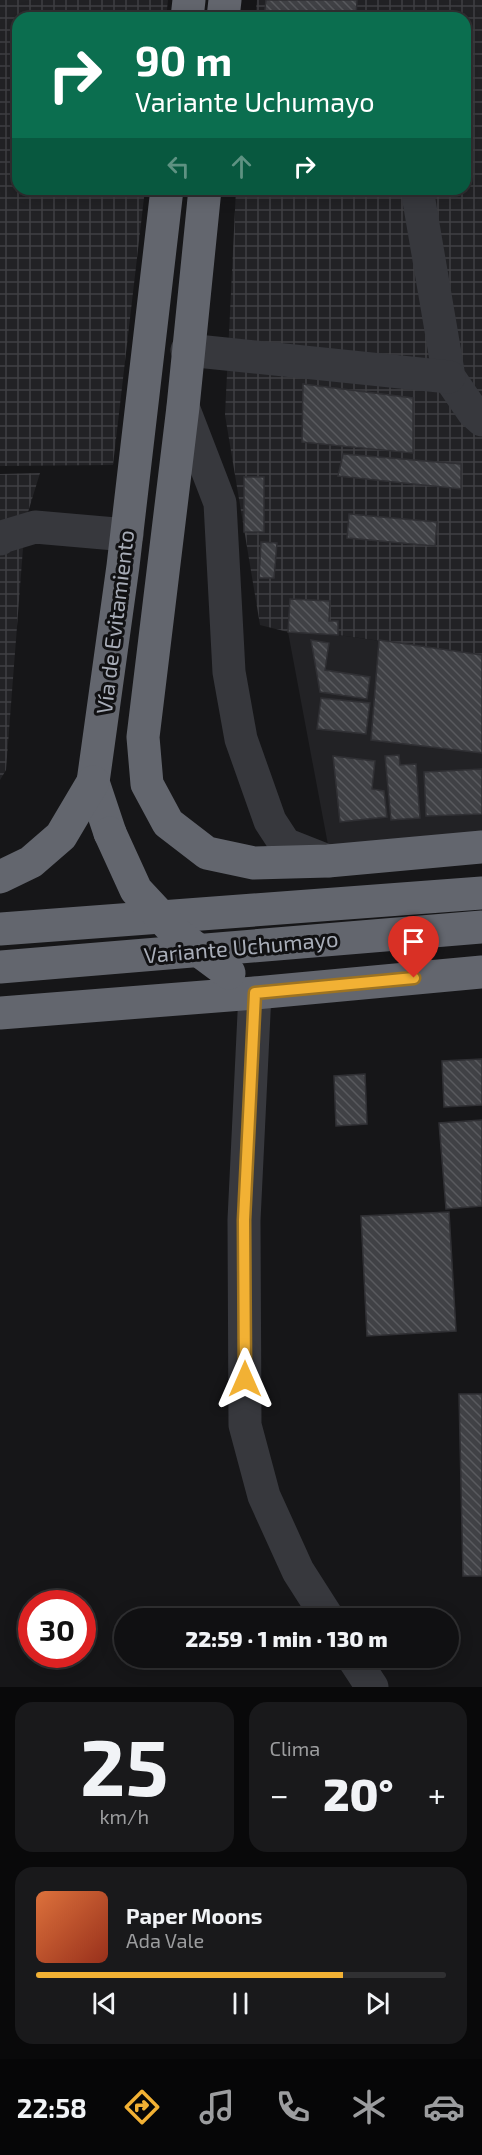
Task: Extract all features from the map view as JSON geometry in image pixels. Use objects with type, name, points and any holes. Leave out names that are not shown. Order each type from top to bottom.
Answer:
[{"type":"highway","name":"Vía de Evitamiento","points":[[166,195],[127,535],[93,782],[110,833],[136,890],[178,935],[255,993]]},
{"type":"highway","name":"Vía de Evitamiento","points":[[204,195],[183,408],[142,737],[147,784],[168,823],[207,853],[254,863],[328,861]]},
{"type":"highway","points":[[0,877],[32,862],[61,836],[93,782]]},
{"type":"highway","points":[[328,861],[482,848]]},
{"type":"highway","name":"Variante Uchumayo","points":[[0,929],[482,892]]},
{"type":"highway","name":"Variante Uchumayo","points":[[0,967],[482,927]]},
{"type":"highway","name":"Variante Uchumayo","points":[[0,1013],[482,972]]},
{"type":"street","points":[[418,195],[449,377],[473,412],[482,420]]},
{"type":"street","points":[[188,350],[449,377]]},
{"type":"street","name":"Vía de Evitamiento","points":[[183,408],[220,503],[229,672],[241,739],[270,821],[285,844],[328,861]]},
{"type":"street","points":[[0,539],[35,527],[127,535]]},
{"type":"street","points":[[255,993],[244,1220],[245,1425],[264,1496],[298,1571],[322,1608]]},
{"type":"street","points":[[360,1668],[372,1687]]},
{"type":"shaded area","points":[[0,0],[168,0],[167,12],[12,12],[12,195],[144,195],[113,465],[0,466]]},
{"type":"shaded area","points":[[257,0],[482,0],[482,655],[338,635],[288,632],[260,625],[225,415],[236,195],[471,195],[471,12],[256,12]]},
{"type":"shaded area","points":[[40,473],[25,522],[6,770],[0,780],[0,474]]},
{"type":"shaded area","points":[[288,632],[338,635],[482,655],[482,834],[328,845]]},
{"type":"building","points":[[266,0],[357,0],[356,12],[265,12]]},
{"type":"building","points":[[303,384],[413,398],[413,453],[302,442]]},
{"type":"building","points":[[343,454],[461,464],[461,489],[338,476]]},
{"type":"building","points":[[244,477],[264,477],[264,532],[244,532]]},
{"type":"building","points":[[349,514],[437,522],[435,546],[347,538]]},
{"type":"building","points":[[261,542],[277,543],[274,578],[259,578]]},
{"type":"building","points":[[290,599],[330,601],[329,621],[338,621],[338,635],[288,632]]},
{"type":"building","points":[[311,640],[329,643],[325,670],[370,677],[367,699],[320,692]]},
{"type":"building","points":[[379,640],[482,655],[482,753],[371,740]]},
{"type":"building","points":[[321,698],[370,703],[366,734],[317,729]]},
{"type":"building","points":[[399,755],[400,765],[416,764],[420,818],[391,820],[385,756]]},
{"type":"building","points":[[333,756],[375,761],[372,789],[384,791],[387,817],[340,822]]},
{"type":"building","points":[[482,769],[482,814],[426,816],[424,772]]},
{"type":"building","points":[[482,1059],[482,1105],[444,1107],[442,1061]]},
{"type":"building","points":[[365,1074],[367,1124],[336,1126],[334,1076]]},
{"type":"building","points":[[482,1120],[482,1206],[446,1209],[439,1123]]},
{"type":"building","points":[[449,1212],[456,1331],[367,1336],[361,1216]]},
{"type":"building","points":[[459,1394],[482,1394],[482,1576],[463,1576]]},
{"type":"route","points":[[245,1379],[244,1220],[255,993],[414,978]]}]
